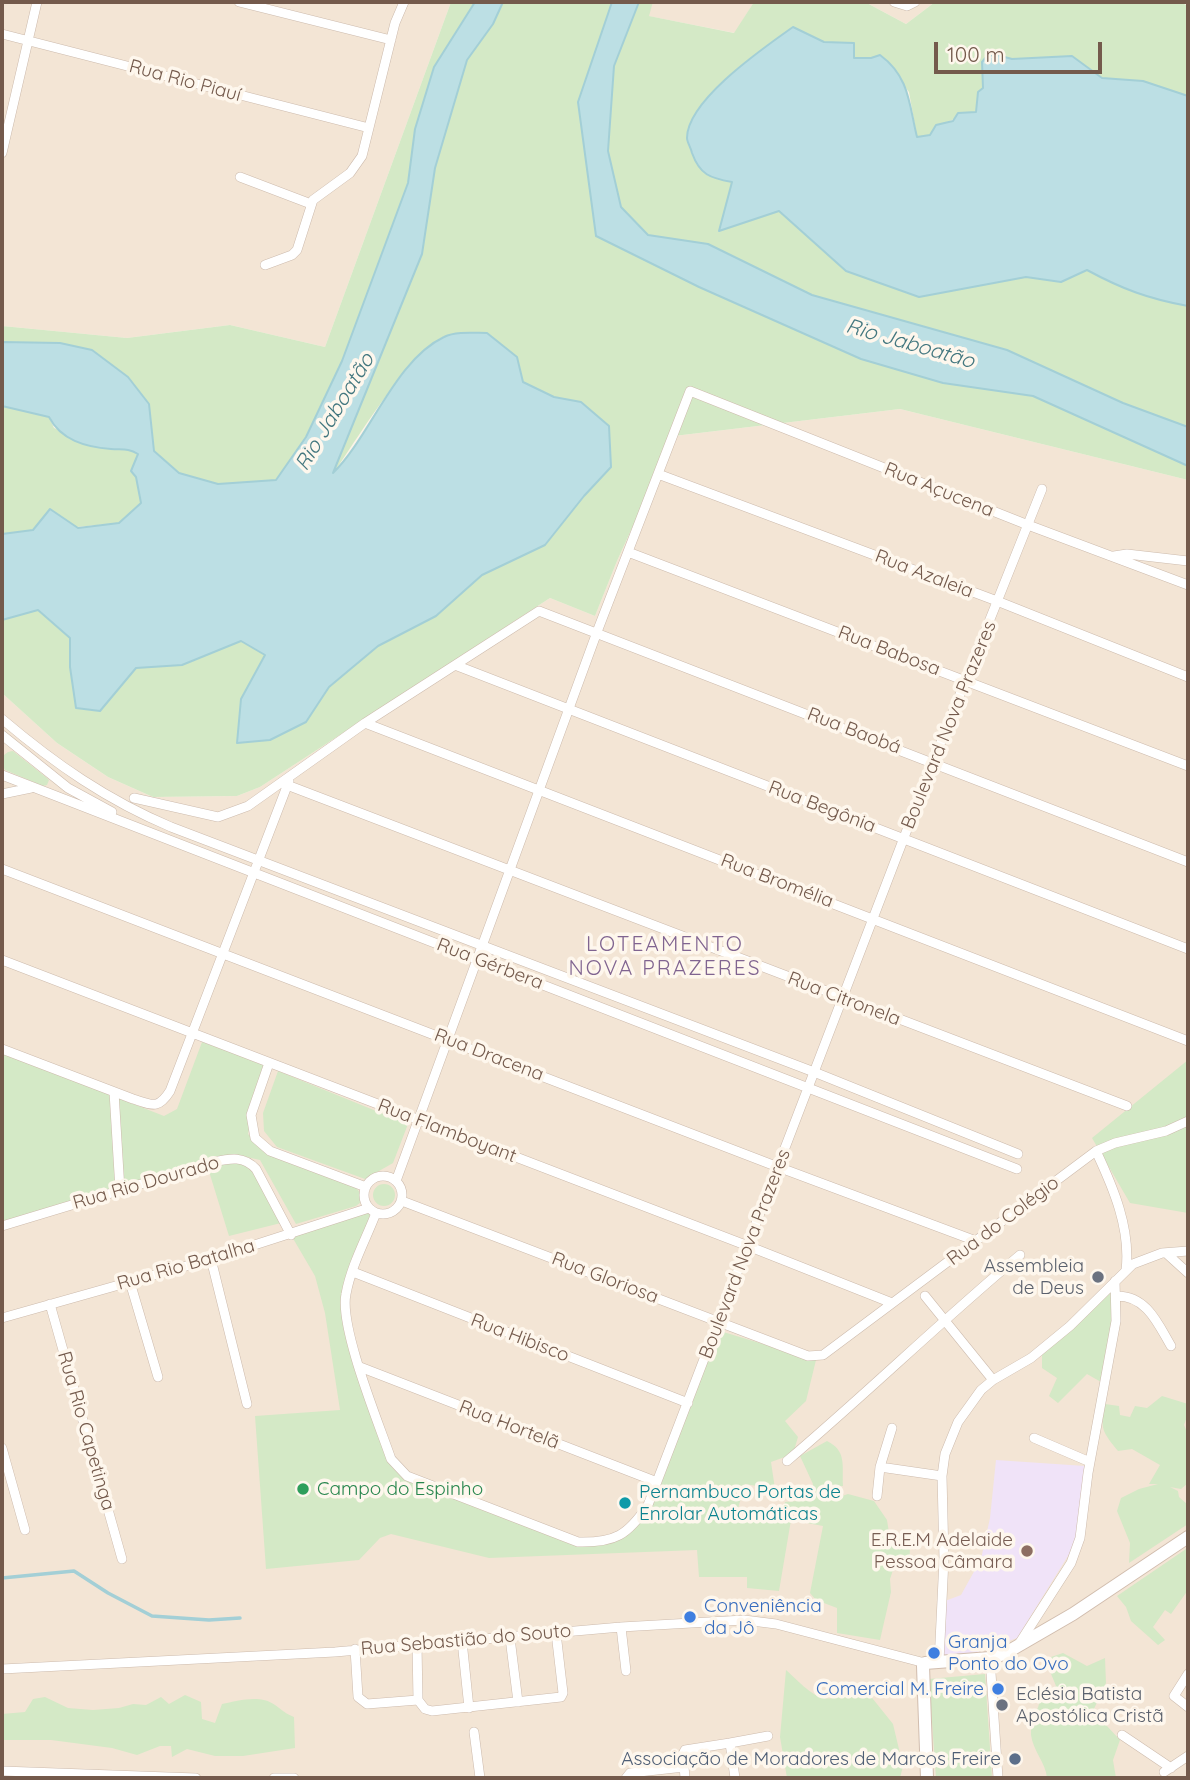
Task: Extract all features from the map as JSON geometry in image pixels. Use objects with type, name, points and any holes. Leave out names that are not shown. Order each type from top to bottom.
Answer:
[{"type":"main road","points":[[927,1778],[923,1720],[925,1662],[990,1658],[1016,1648],[1073,1614],[1188,1537]]},
{"type":"street","points":[[2,153],[37,2]]},
{"type":"street","points":[[239,2],[391,40]]},
{"type":"street","points":[[265,265],[292,255],[297,250],[311,204],[350,173],[362,156],[391,40],[404,2]]},
{"type":"street","points":[[894,2],[907,6],[915,2]]},
{"type":"street","name":"Rua Rio Piauí","points":[[2,34],[369,128]]},
{"type":"street","points":[[240,177],[311,204]]},
{"type":"street","name":"Rua Açucena","points":[[657,474],[690,391],[1028,525],[1188,585]]},
{"type":"street","points":[[396,1181],[657,474]]},
{"type":"street","name":"Rua Azaleia","points":[[657,474],[997,601],[1188,677]]},
{"type":"street","name":"Boulevard Nova Prazeres","points":[[373,1211],[345,1295],[345,1307],[360,1367],[391,1460],[398,1469],[407,1476],[578,1542],[598,1542],[625,1534],[635,1525],[648,1505],[933,762],[1042,489]]},
{"type":"street","name":"Rua Babosa","points":[[628,552],[1188,766]]},
{"type":"street","points":[[1111,556],[1127,554],[1188,561]]},
{"type":"street","points":[[134,798],[218,817],[248,807],[289,781],[365,723],[539,611],[597,632]]},
{"type":"street","name":"Rua Baobá","points":[[597,632],[1188,862]]},
{"type":"street","name":"Rua Begônia","points":[[455,665],[1188,949]]},
{"type":"street","name":"Rua Gérbera","points":[[2,719],[78,778],[129,809],[481,947],[814,1072],[1018,1154]]},
{"type":"street","name":"Rua Bromélia","points":[[365,723],[1188,1041]]},
{"type":"street","points":[[2,735],[68,788],[138,827]]},
{"type":"street","name":"Rua Gérbera","points":[[2,775],[1017,1168]]},
{"type":"street","points":[[2,1049],[152,1105],[164,1100],[170,1091],[289,781]]},
{"type":"street","name":"Rua Citronela","points":[[289,781],[509,871],[1126,1106]]},
{"type":"street","points":[[2,794],[32,788]]},
{"type":"street","name":"Rua Dracena","points":[[2,869],[976,1241]]},
{"type":"street","name":"Rua Flamboyant","points":[[2,960],[892,1303]]},
{"type":"street","points":[[269,1062],[251,1115],[255,1138],[270,1150],[366,1187]]},
{"type":"street","points":[[114,1092],[120,1190]]},
{"type":"street","name":"Rua do Colégio","points":[[808,1356],[823,1354],[1096,1151],[1115,1143],[1166,1131],[1188,1121]]},
{"type":"street","points":[[1096,1151],[1118,1205],[1125,1238],[1126,1270]]},
{"type":"street","name":"Rua Rio Dourado","points":[[2,1226],[225,1159],[243,1159],[257,1169],[291,1235]]},
{"type":"street","points":[[377,1177],[396,1181],[402,1190],[399,1207],[388,1214],[373,1211],[365,1198],[366,1187],[377,1177]]},
{"type":"street","name":"Rua Gloriosa","points":[[402,1201],[808,1356]]},
{"type":"street","name":"Rua Rio Batalha","points":[[2,1318],[373,1211]]},
{"type":"street","points":[[939,1662],[944,1559],[942,1476],[945,1454],[958,1422],[981,1390],[1031,1358],[1070,1326],[1126,1270],[1144,1259],[1188,1251]]},
{"type":"street","points":[[1167,1253],[1188,1273]]},
{"type":"street","points":[[787,1461],[945,1318],[1020,1255]]},
{"type":"street","points":[[211,1259],[247,1404]]},
{"type":"street","name":"Rua Hibisco","points":[[353,1272],[688,1403]]},
{"type":"street","points":[[1016,1648],[1076,1552],[1116,1321],[1115,1281]]},
{"type":"street","points":[[130,1282],[158,1377]]},
{"type":"street","points":[[925,1296],[993,1380]]},
{"type":"street","points":[[1117,1296],[1138,1301],[1150,1311],[1171,1346]]},
{"type":"street","name":"Rua Rio Capetinga","points":[[50,1304],[122,1559]]},
{"type":"street","name":"Rua Hortelã","points":[[360,1367],[657,1482]]},
{"type":"street","points":[[877,1496],[880,1467],[892,1428]]},
{"type":"street","points":[[1034,1438],[1090,1462]]},
{"type":"street","points":[[2,1448],[25,1530]]},
{"type":"street","points":[[880,1467],[942,1476]]},
{"type":"street","name":"Rua Sebastião do Souto","points":[[2,1669],[417,1645],[621,1627],[759,1620],[925,1662]]},
{"type":"street","points":[[621,1627],[626,1671]]},
{"type":"street","points":[[417,1645],[418,1700],[421,1705],[429,1711],[469,1708],[558,1698],[562,1695],[556,1633]]},
{"type":"street","points":[[510,1638],[518,1702]]},
{"type":"street","points":[[462,1641],[469,1708]]},
{"type":"street","points":[[355,1649],[360,1700],[367,1704],[418,1700]]},
{"type":"street","points":[[990,1658],[998,1778]]},
{"type":"street","points":[[1188,1674],[1174,1696],[1188,1707]]},
{"type":"street","points":[[474,1732],[480,1778]]},
{"type":"street","points":[[1122,1735],[1167,1770],[1188,1756]]},
{"type":"street","points":[[685,1778],[682,1754],[687,1749],[768,1736]]},
{"type":"street","points":[[730,1743],[736,1778]]},
{"type":"street","points":[[626,1778],[630,1773],[684,1767]]},
{"type":"street","points":[[2,1771],[17,1775],[196,1778]]},
{"type":"street","points":[[274,1778],[293,1778]]},
{"type":"shaded area","points":[[2,2],[451,2],[325,347],[230,325],[127,338],[2,326]]},
{"type":"shaded area","points":[[653,2],[754,2],[735,33],[648,16]]},
{"type":"shaded area","points":[[865,2],[935,2],[906,24]]},
{"type":"shaded area","points":[[900,409],[1188,480],[1188,1778],[2,1778],[2,693],[57,743],[108,777],[153,797],[237,796],[260,787],[550,598],[595,616],[674,436]]},
{"type":"shaded area","name":"E.R.E.M Adelaide Pessoa Câmara","points":[[996,1460],[1085,1466],[1076,1543],[1017,1638],[967,1656],[942,1657],[945,1601],[961,1595],[981,1559],[990,1518]]},
{"type":"green space","points":[[451,2],[475,2],[434,67],[415,129],[408,183],[342,361],[306,437],[276,480],[218,484],[179,473],[154,451],[149,404],[128,377],[92,350],[60,343],[2,342],[2,326],[127,338],[230,325],[325,347]]},
{"type":"green space","points":[[503,2],[612,2],[578,102],[596,236],[699,287],[943,383],[1033,396],[1188,466],[1188,480],[900,409],[674,436],[595,616],[550,598],[260,787],[237,796],[153,797],[108,777],[57,743],[2,693],[2,620],[38,610],[70,638],[70,667],[136,668],[182,665],[241,640],[265,655],[241,699],[237,743],[270,740],[306,722],[329,687],[378,646],[436,616],[482,575],[545,545],[584,496],[581,402],[554,397],[522,382],[517,357],[487,333],[449,335],[435,342],[419,356],[385,397],[331,477],[422,254],[435,168],[467,60],[493,24]]},
{"type":"green space","points":[[639,2],[653,2],[649,16],[734,33],[754,2],[865,2],[906,24],[935,2],[1180,2],[1188,6],[1188,96],[1143,81],[1102,78],[1072,56],[1012,59],[997,55],[982,62],[983,88],[978,92],[977,112],[937,125],[930,135],[917,137],[909,92],[880,55],[853,58],[853,43],[824,42],[793,27],[732,182],[719,230],[779,211],[846,271],[919,297],[1026,277],[1061,282],[1087,270],[1136,292],[1188,306],[1188,427],[1123,403],[1007,350],[812,295],[708,244],[648,235],[621,207],[608,151],[614,66]]},
{"type":"green space","points":[[2,406],[49,417],[54,428],[110,449],[129,449],[138,454],[134,466],[141,503],[119,523],[2,534]]},
{"type":"green space","points":[[13,751],[49,780],[47,785],[43,786],[5,770],[3,758],[6,753]]},
{"type":"green space","points":[[202,1042],[265,1064],[248,1134],[266,1152],[355,1186],[360,1193],[361,1202],[356,1206],[296,1224],[260,1160],[242,1156],[235,1158],[249,1162],[285,1222],[229,1236],[207,1165],[122,1186],[118,1098],[164,1116],[177,1109]]},
{"type":"green space","points":[[2,1049],[114,1092],[120,1190],[2,1226]]},
{"type":"green space","points":[[1188,1060],[1188,1213],[1130,1203],[1092,1138]]},
{"type":"green space","points":[[278,1071],[408,1124],[393,1163],[365,1179],[277,1147],[264,1131],[263,1113]]},
{"type":"green space","points":[[384,1184],[392,1187],[395,1195],[392,1203],[384,1206],[376,1203],[373,1195],[376,1187]]},
{"type":"green space","points":[[369,1208],[372,1211],[345,1295],[348,1326],[398,1469],[578,1542],[598,1542],[635,1525],[720,1331],[816,1360],[806,1401],[785,1421],[798,1437],[793,1454],[771,1462],[775,1489],[745,1484],[737,1512],[770,1521],[774,1509],[782,1511],[785,1502],[810,1500],[813,1484],[800,1456],[827,1441],[838,1449],[842,1459],[843,1486],[828,1487],[827,1501],[848,1494],[874,1501],[887,1520],[890,1539],[910,1547],[909,1570],[894,1567],[890,1579],[891,1592],[880,1640],[837,1633],[837,1608],[816,1600],[810,1593],[823,1526],[791,1520],[779,1591],[747,1588],[747,1577],[699,1577],[697,1550],[489,1558],[391,1534],[380,1538],[359,1560],[266,1569],[255,1416],[340,1410],[325,1313],[315,1276],[291,1235]]},
{"type":"green space","points":[[1111,1292],[1115,1301],[1101,1382],[1087,1374],[1058,1403],[1049,1396],[1057,1378],[1042,1368],[1042,1355]]},
{"type":"green space","points":[[1162,1396],[1188,1404],[1184,1425],[1188,1434],[1188,1483],[1181,1489],[1170,1487],[1178,1491],[1179,1497],[1188,1505],[1188,1524],[1129,1563],[1130,1543],[1117,1511],[1121,1498],[1158,1484],[1149,1484],[1160,1465],[1132,1449],[1118,1451],[1104,1429],[1105,1404],[1119,1406],[1120,1415],[1130,1417],[1135,1406],[1147,1408]]},
{"type":"green space","points":[[1186,1549],[1188,1590],[1171,1614],[1165,1610],[1153,1627],[1165,1640],[1158,1645],[1131,1621],[1126,1607],[1117,1596]]},
{"type":"green space","points":[[1063,1653],[1087,1666],[1105,1658],[1106,1683],[1093,1711],[1120,1740],[1113,1760],[1116,1778],[1047,1778],[1032,1741],[1031,1730],[1041,1696],[1056,1686],[1045,1659]]},
{"type":"green space","points":[[786,1670],[813,1693],[829,1699],[849,1692],[861,1684],[893,1724],[903,1766],[900,1778],[787,1778],[780,1737]]},
{"type":"green space","points":[[985,1674],[992,1778],[936,1778],[929,1679]]},
{"type":"green space","points":[[185,1695],[201,1702],[202,1719],[215,1723],[222,1704],[249,1699],[269,1702],[294,1717],[295,1748],[243,1756],[215,1756],[187,1749],[172,1757],[171,1746],[160,1746],[137,1755],[112,1748],[51,1740],[2,1740],[2,1714],[25,1712],[33,1699],[45,1697],[68,1708],[93,1710],[133,1704],[146,1705],[161,1697],[169,1704]]},
{"type":"water","name":"Rio Jaboatão","points":[[475,2],[503,2],[493,24],[467,60],[435,168],[422,254],[333,473],[359,440],[411,363],[444,337],[465,333],[487,333],[517,357],[523,382],[554,397],[581,402],[609,426],[611,467],[545,545],[482,575],[436,616],[378,646],[329,687],[306,722],[270,740],[237,743],[241,699],[265,655],[241,641],[182,665],[136,668],[100,711],[76,708],[70,667],[70,638],[38,610],[2,620],[2,534],[33,530],[50,509],[78,528],[119,523],[141,503],[136,477],[131,471],[138,454],[128,450],[83,444],[67,437],[49,417],[2,406],[2,342],[60,343],[92,350],[128,377],[149,404],[154,451],[179,473],[218,484],[276,480],[306,437],[342,361],[408,183],[415,129],[434,67]]},
{"type":"water","name":"Rio Jaboatão","points":[[612,2],[639,2],[614,66],[608,151],[621,207],[648,235],[708,244],[812,295],[1007,350],[1123,403],[1188,427],[1188,466],[1033,396],[943,383],[861,359],[699,287],[596,236],[578,102]]},
{"type":"water","points":[[793,27],[824,42],[854,43],[854,58],[880,55],[903,82],[917,137],[930,135],[936,125],[953,121],[958,113],[976,112],[978,92],[983,88],[982,62],[987,56],[997,55],[1012,59],[1072,56],[1102,78],[1143,81],[1188,96],[1188,306],[1136,292],[1087,270],[1061,282],[1026,277],[919,297],[846,271],[779,211],[719,231],[732,182],[712,177],[702,171],[687,140],[690,123],[713,91]]},
{"type":"waterway","points":[[2,1578],[74,1571],[152,1616],[209,1620],[240,1618]]},
{"type":"place","name":"Assembleia de Deus","points":[[1098,1277]]},
{"type":"place","name":"Campo do Espinho","points":[[303,1489]]},
{"type":"place","name":"Pernambuco Portas de Enrolar Automáticas","points":[[625,1503]]},
{"type":"place","name":"E.R.E.M Adelaide Pessoa Câmara","points":[[1027,1551]]},
{"type":"place","name":"Conveniência da Jô","points":[[690,1617]]},
{"type":"place","name":"Granja Ponto do Ovo","points":[[934,1653]]},
{"type":"place","name":"Comercial M. Freire","points":[[998,1689]]},
{"type":"place","name":"Eclésia Batista Apostólica Cristã","points":[[1002,1705]]},
{"type":"place","name":"Associação de Moradores de Marcos Freire","points":[[1015,1759]]},
{"type":"district","name":"LOTEAMENTO NOVA PRAZERES","points":[[665,957]]}]
